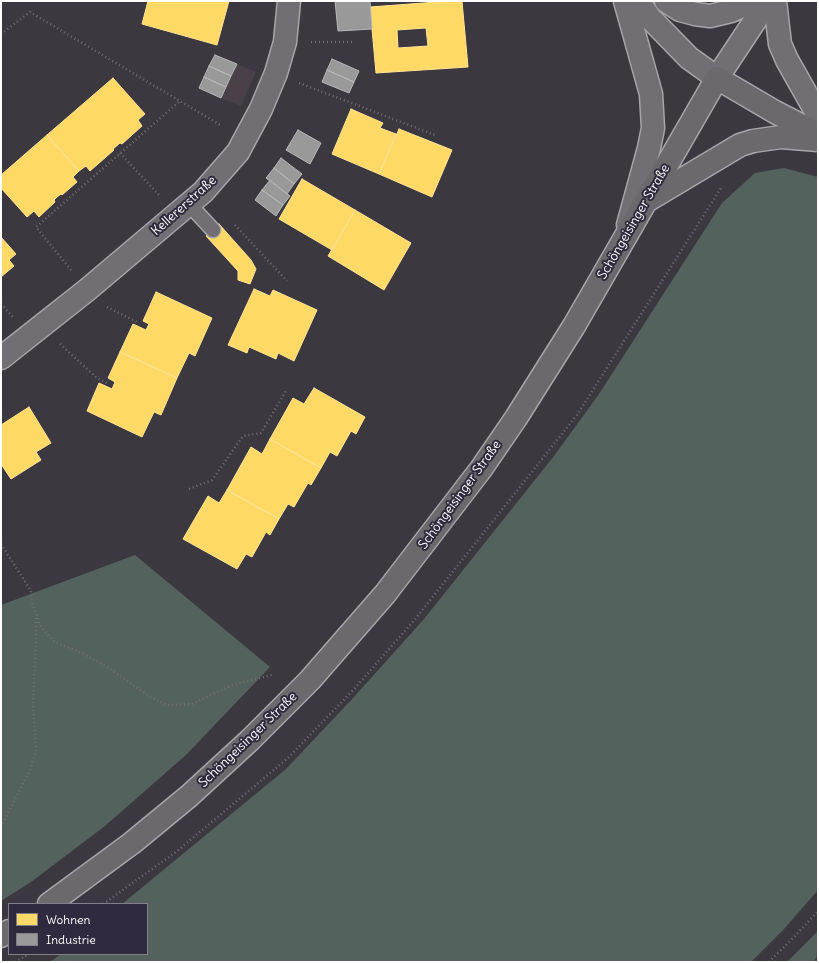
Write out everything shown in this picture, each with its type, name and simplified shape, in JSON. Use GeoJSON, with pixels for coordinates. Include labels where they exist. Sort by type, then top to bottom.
{"type":"FeatureCollection","features":[{"type":"Feature","properties":{"kind":"main road","name":"Schöngeisinger Straße"},"geometry":{"type":"LineString","coordinates":[[50,903],[132,843],[189,796],[250,740],[310,680],[385,594],[481,469],[574,326],[717,78]]}},
{"type":"Feature","properties":{"kind":"main road"},"geometry":{"type":"LineString","coordinates":[[717,78],[775,112],[818,134]]}},
{"type":"Feature","properties":{"kind":"main road"},"geometry":{"type":"LineString","coordinates":[[647,200],[740,145],[753,141],[781,137],[818,140]]}},
{"type":"Feature","properties":{"kind":"street","name":"Kellererstraße"},"geometry":{"type":"LineString","coordinates":[[1,358],[87,290],[183,209],[203,192],[226,167],[245,140],[261,109],[276,73],[284,42],[289,1]]}},
{"type":"Feature","properties":{"kind":"street"},"geometry":{"type":"LineString","coordinates":[[625,1],[651,94],[653,128],[625,238]]}},
{"type":"Feature","properties":{"kind":"street"},"geometry":{"type":"LineString","coordinates":[[638,1],[650,18],[689,58],[717,78]]}},
{"type":"Feature","properties":{"kind":"street"},"geometry":{"type":"LineString","coordinates":[[666,1],[680,10],[710,16],[731,11],[754,1]]}},
{"type":"Feature","properties":{"kind":"street","name":"Schöngeisinger Straße"},"geometry":{"type":"LineString","coordinates":[[717,78],[768,1]]}},
{"type":"Feature","properties":{"kind":"street"},"geometry":{"type":"LineString","coordinates":[[775,1],[780,44],[787,60],[818,115]]}},
{"type":"Feature","properties":{"kind":"lane"},"geometry":{"type":"LineString","coordinates":[[183,209],[213,230]]}},
{"type":"Feature","properties":{"kind":"path"},"geometry":{"type":"LineString","coordinates":[[1,34],[30,12],[245,140]]}},
{"type":"Feature","properties":{"kind":"path"},"geometry":{"type":"LineString","coordinates":[[284,42],[355,42]]}},
{"type":"Feature","properties":{"kind":"path"},"geometry":{"type":"LineString","coordinates":[[276,73],[435,135]]}},
{"type":"Feature","properties":{"kind":"path"},"geometry":{"type":"LineString","coordinates":[[139,323],[97,303],[36,227],[180,101]]}},
{"type":"Feature","properties":{"kind":"path"},"geometry":{"type":"LineString","coordinates":[[120,153],[183,209]]}},
{"type":"Feature","properties":{"kind":"path"},"geometry":{"type":"LineString","coordinates":[[231,221],[287,281]]}},
{"type":"Feature","properties":{"kind":"path"},"geometry":{"type":"LineString","coordinates":[[44,325],[55,339],[97,378],[109,384]]}},
{"type":"Feature","properties":{"kind":"path"},"geometry":{"type":"LineString","coordinates":[[189,489],[212,480],[243,436],[261,433],[287,389]]}},
{"type":"Feature","properties":{"kind":"path"},"geometry":{"type":"LineString","coordinates":[[1,544],[31,591],[32,603],[41,627],[55,642],[90,657],[149,696],[167,705],[192,704],[232,685],[272,675]]}},
{"type":"Feature","properties":{"kind":"path"},"geometry":{"type":"LineString","coordinates":[[1,827],[30,770],[36,750],[33,704],[36,616]]}},
{"type":"Feature","properties":{"kind":"path"},"geometry":{"type":"LineString","coordinates":[[769,962],[818,911]]}},
{"type":"Feature","properties":{"kind":"path"},"geometry":{"type":"LineString","coordinates":[[16,962],[27,955]]}},
{"type":"Feature","properties":{"kind":"shaded area"},"geometry":{"type":"Polygon","coordinates":[[[215,55],[256,72],[241,106],[199,89],[215,55]]]}},
{"type":"Feature","properties":{"kind":"shaded area"},"geometry":{"type":"Polygon","coordinates":[[[784,168],[818,177],[818,890],[784,929],[751,962],[50,962],[60,955],[148,955],[148,903],[123,903],[286,769],[353,698],[424,619],[554,456],[599,394],[722,203],[755,173],[784,168]]]}},
{"type":"Feature","properties":{"kind":"shaded area"},"geometry":{"type":"Polygon","coordinates":[[[135,555],[270,667],[186,755],[105,826],[31,882],[1,901],[1,605],[135,555]]]}},
{"type":"Feature","properties":{"kind":"shaded area"},"geometry":{"type":"Polygon","coordinates":[[[818,931],[818,954],[814,962],[787,962],[818,931]]]}},
{"type":"Feature","properties":{"kind":"building: Wohnen"},"geometry":{"type":"Polygon","coordinates":[[[148,1],[229,1],[217,45],[142,24],[148,1]]]}},
{"type":"Feature","properties":{"kind":"building: Wohnen"},"geometry":{"type":"Polygon","coordinates":[[[462,1],[468,67],[376,73],[370,7],[462,1]],[[426,28],[397,30],[398,48],[428,46],[426,28]]]}},
{"type":"Feature","properties":{"kind":"building: Wohnen"},"geometry":{"type":"Polygon","coordinates":[[[113,78],[145,114],[138,120],[142,126],[122,144],[120,143],[113,149],[114,150],[90,171],[86,166],[79,171],[47,135],[113,78]]]}},
{"type":"Feature","properties":{"kind":"building: Wohnen"},"geometry":{"type":"Polygon","coordinates":[[[351,109],[383,123],[380,128],[396,134],[379,174],[332,154],[351,109]]]}},
{"type":"Feature","properties":{"kind":"building: Wohnen"},"geometry":{"type":"Polygon","coordinates":[[[399,129],[452,150],[432,197],[379,174],[399,129]]]}},
{"type":"Feature","properties":{"kind":"building: Wohnen"},"geometry":{"type":"Polygon","coordinates":[[[47,135],[79,171],[73,177],[77,182],[62,195],[61,194],[57,197],[54,200],[55,202],[39,217],[34,211],[27,217],[1,188],[1,175],[47,135]]]}},
{"type":"Feature","properties":{"kind":"building: Wohnen"},"geometry":{"type":"Polygon","coordinates":[[[302,179],[355,210],[332,250],[279,219],[302,179]]]}},
{"type":"Feature","properties":{"kind":"building: Wohnen"},"geometry":{"type":"Polygon","coordinates":[[[355,210],[411,243],[384,290],[328,256],[355,210]]]}},
{"type":"Feature","properties":{"kind":"building: Wohnen"},"geometry":{"type":"Polygon","coordinates":[[[219,224],[251,260],[256,269],[250,284],[238,280],[238,271],[206,236],[219,224]]]}},
{"type":"Feature","properties":{"kind":"building: Wohnen"},"geometry":{"type":"Polygon","coordinates":[[[1,237],[16,254],[9,260],[14,266],[1,277],[1,237]]]}},
{"type":"Feature","properties":{"kind":"building: Wohnen"},"geometry":{"type":"Polygon","coordinates":[[[254,289],[270,296],[273,290],[317,310],[294,361],[278,353],[276,359],[249,347],[247,353],[228,345],[254,289]]]}},
{"type":"Feature","properties":{"kind":"building: Wohnen"},"geometry":{"type":"Polygon","coordinates":[[[156,292],[212,318],[195,356],[189,353],[177,378],[120,352],[133,324],[146,330],[149,324],[143,321],[156,292]]]}},
{"type":"Feature","properties":{"kind":"building: Wohnen"},"geometry":{"type":"Polygon","coordinates":[[[120,352],[177,378],[161,415],[154,412],[142,437],[87,411],[99,383],[112,389],[115,382],[108,378],[120,352]]]}},
{"type":"Feature","properties":{"kind":"building: Wohnen"},"geometry":{"type":"Polygon","coordinates":[[[314,388],[365,417],[356,434],[351,431],[337,456],[330,452],[321,468],[270,439],[293,398],[304,404],[314,388]]]}},
{"type":"Feature","properties":{"kind":"building: Wohnen"},"geometry":{"type":"Polygon","coordinates":[[[29,407],[51,443],[36,452],[41,460],[11,479],[1,464],[1,425],[29,407]]]}},
{"type":"Feature","properties":{"kind":"building: Wohnen"},"geometry":{"type":"Polygon","coordinates":[[[270,439],[321,468],[311,485],[308,483],[294,507],[288,504],[279,519],[227,490],[251,447],[262,454],[270,439]]]}},
{"type":"Feature","properties":{"kind":"building: Wohnen"},"geometry":{"type":"Polygon","coordinates":[[[227,490],[279,519],[270,535],[266,532],[252,557],[246,554],[237,569],[183,539],[208,496],[219,503],[227,490]]]}},
{"type":"Feature","properties":{"kind":"building: Industrie"},"geometry":{"type":"Polygon","coordinates":[[[335,1],[370,1],[372,29],[338,31],[335,1]]]}},
{"type":"Feature","properties":{"kind":"building: Industrie"},"geometry":{"type":"Polygon","coordinates":[[[215,55],[237,64],[231,76],[209,66],[215,55]]]}},
{"type":"Feature","properties":{"kind":"building: Industrie"},"geometry":{"type":"Polygon","coordinates":[[[332,59],[359,71],[354,82],[327,70],[332,59]]]}},
{"type":"Feature","properties":{"kind":"building: Industrie"},"geometry":{"type":"Polygon","coordinates":[[[209,66],[231,76],[226,87],[204,77],[209,66]]]}},
{"type":"Feature","properties":{"kind":"building: Industrie"},"geometry":{"type":"Polygon","coordinates":[[[327,70],[354,82],[349,93],[322,82],[327,70]]]}},
{"type":"Feature","properties":{"kind":"building: Industrie"},"geometry":{"type":"Polygon","coordinates":[[[204,77],[226,87],[221,98],[199,88],[204,77]]]}},
{"type":"Feature","properties":{"kind":"building: Industrie"},"geometry":{"type":"Polygon","coordinates":[[[298,130],[321,143],[310,164],[286,150],[298,130]]]}},
{"type":"Feature","properties":{"kind":"building: Industrie"},"geometry":{"type":"Polygon","coordinates":[[[281,158],[302,174],[294,184],[274,168],[281,158]]]}},
{"type":"Feature","properties":{"kind":"building: Industrie"},"geometry":{"type":"Polygon","coordinates":[[[274,168],[294,184],[287,194],[266,178],[274,168]]]}},
{"type":"Feature","properties":{"kind":"building: Industrie"},"geometry":{"type":"Polygon","coordinates":[[[270,180],[290,196],[283,205],[262,190],[270,180]]]}},
{"type":"Feature","properties":{"kind":"building: Industrie"},"geometry":{"type":"Polygon","coordinates":[[[262,190],[283,205],[276,216],[255,200],[262,190]]]}}]}
